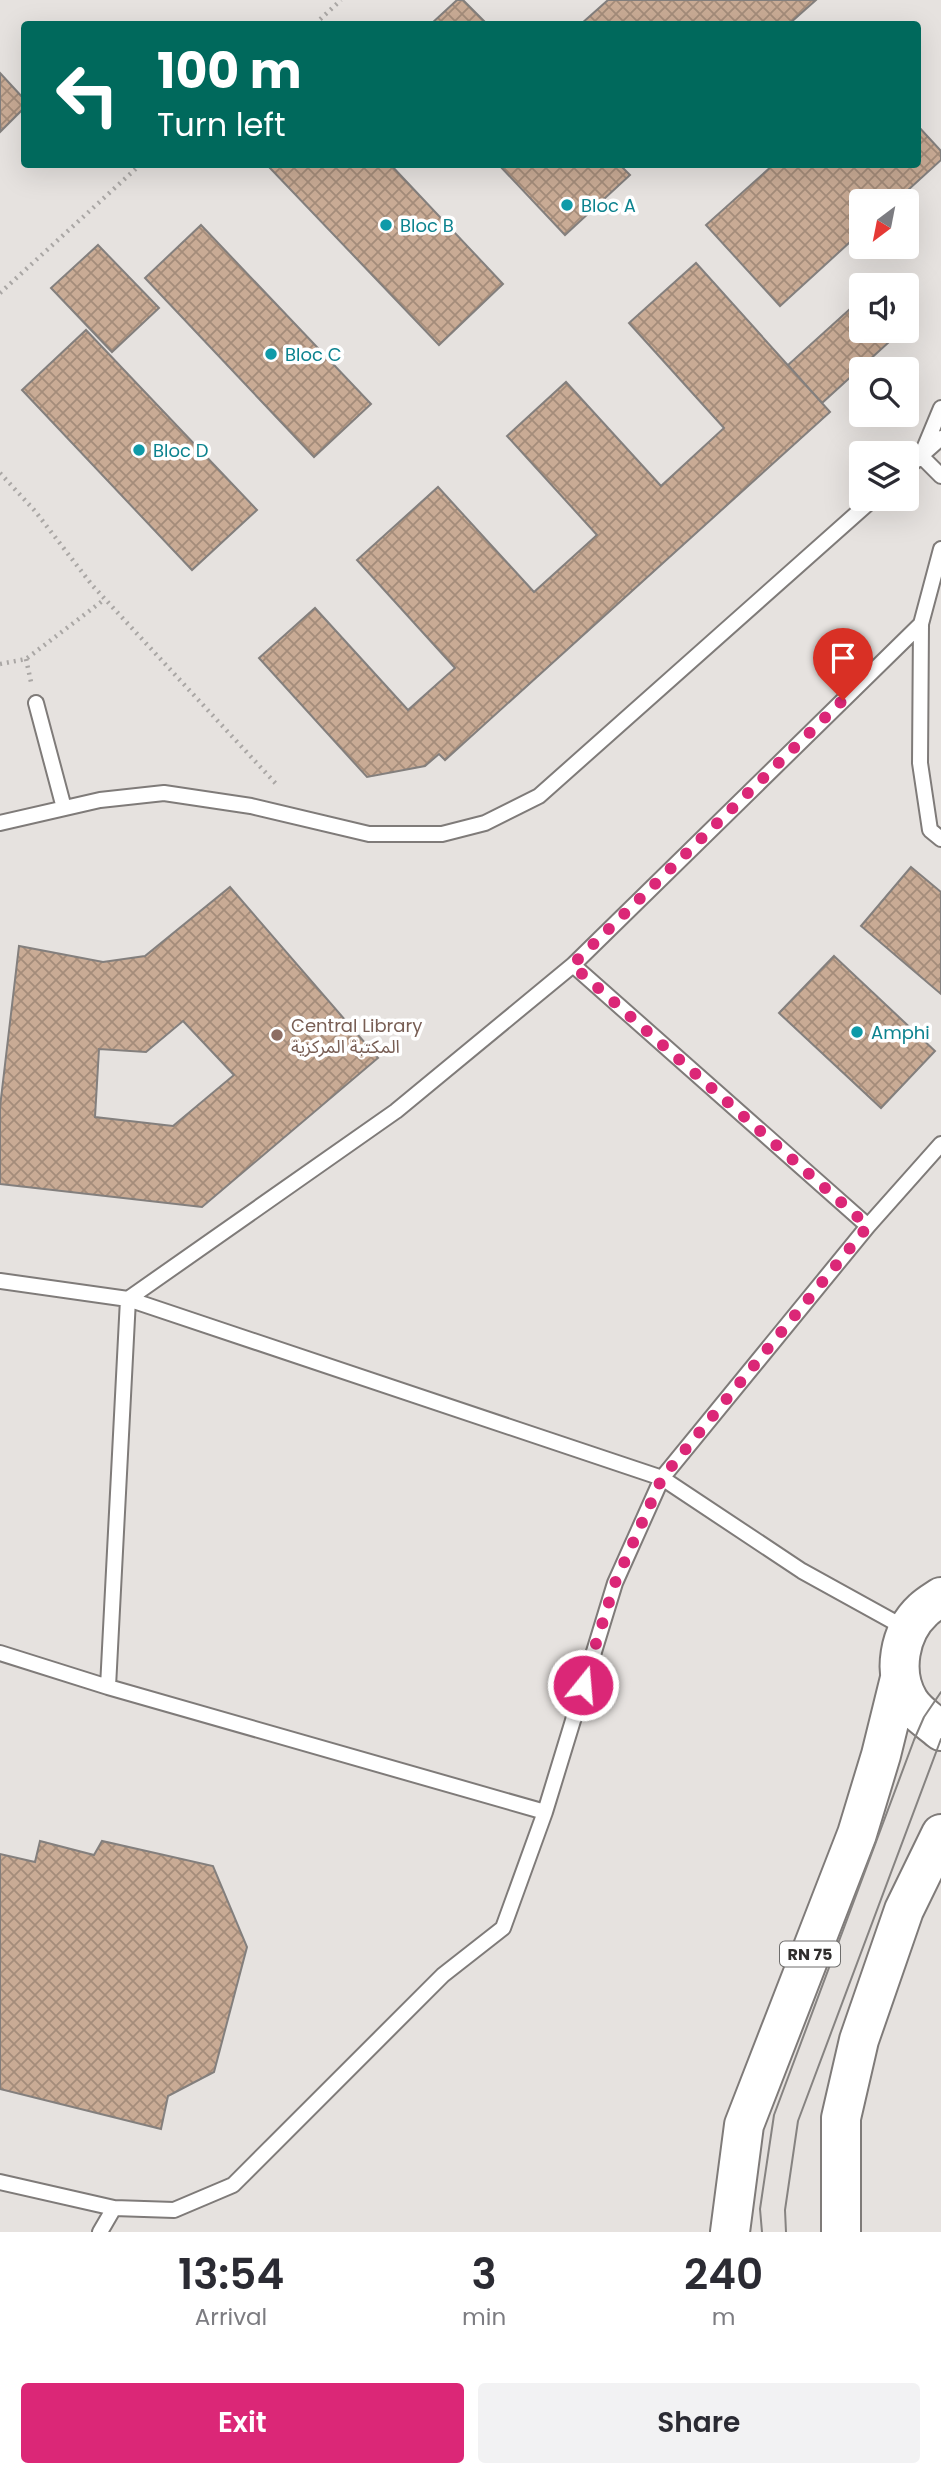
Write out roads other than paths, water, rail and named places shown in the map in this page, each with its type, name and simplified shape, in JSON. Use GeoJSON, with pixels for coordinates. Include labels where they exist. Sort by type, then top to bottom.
{"type":"FeatureCollection","features":[{"type":"Feature","properties":{"kind":"main road"},"geometry":{"type":"LineString","coordinates":[[928,1607],[900,1653],[900,1678],[909,1702],[941,1731]]}},
{"type":"Feature","properties":{"kind":"main road","name":"RN 75"},"geometry":{"type":"LineString","coordinates":[[730,2232],[744,2124],[857,1834],[881,1755],[900,1678]]}},
{"type":"Feature","properties":{"kind":"main road"},"geometry":{"type":"LineString","coordinates":[[841,2232],[841,2118],[859,2040],[904,1910],[941,1833]]}},
{"type":"Feature","properties":{"kind":"lane"},"geometry":{"type":"LineString","coordinates":[[921,456],[941,408]]}},
{"type":"Feature","properties":{"kind":"lane"},"geometry":{"type":"LineString","coordinates":[[921,456],[941,438]]}},
{"type":"Feature","properties":{"kind":"lane"},"geometry":{"type":"LineString","coordinates":[[921,456],[941,476]]}},
{"type":"Feature","properties":{"kind":"lane"},"geometry":{"type":"LineString","coordinates":[[0,823],[100,800],[164,793],[251,806],[369,834],[442,834],[485,822],[539,796],[860,511]]}},
{"type":"Feature","properties":{"kind":"lane"},"geometry":{"type":"LineString","coordinates":[[941,549],[920,624],[920,763],[930,830],[941,839]]}},
{"type":"Feature","properties":{"kind":"lane"},"geometry":{"type":"LineString","coordinates":[[128,1299],[396,1111],[572,965],[920,624]]}},
{"type":"Feature","properties":{"kind":"lane"},"geometry":{"type":"LineString","coordinates":[[36,703],[64,808]]}},
{"type":"Feature","properties":{"kind":"lane"},"geometry":{"type":"LineString","coordinates":[[572,965],[868,1226]]}},
{"type":"Feature","properties":{"kind":"lane"},"geometry":{"type":"LineString","coordinates":[[0,2182],[114,2208],[174,2210],[233,2185],[443,1975],[503,1928],[545,1812],[615,1583],[662,1478],[868,1226],[941,1144]]}},
{"type":"Feature","properties":{"kind":"lane"},"geometry":{"type":"LineString","coordinates":[[0,1282],[128,1299],[662,1478],[802,1572],[928,1607]]}},
{"type":"Feature","properties":{"kind":"lane"},"geometry":{"type":"LineString","coordinates":[[108,1688],[128,1299]]}},
{"type":"Feature","properties":{"kind":"lane"},"geometry":{"type":"LineString","coordinates":[[0,1653],[108,1688],[545,1812]]}},
{"type":"Feature","properties":{"kind":"lane"},"geometry":{"type":"LineString","coordinates":[[100,2232],[114,2208]]}},
{"type":"Feature","properties":{"kind":"tram line"},"geometry":{"type":"LineString","coordinates":[[762,2232],[760,2209],[774,2115],[914,1740],[924,1717],[941,1692]]}},
{"type":"Feature","properties":{"kind":"tram line"},"geometry":{"type":"LineString","coordinates":[[786,2232],[785,2210],[798,2121],[941,1739]]}},
{"type":"Feature","properties":{"kind":"place","name":"Bloc A"},"geometry":{"type":"Point","coordinates":[567,205]}},
{"type":"Feature","properties":{"kind":"place","name":"Bloc B"},"geometry":{"type":"Point","coordinates":[386,225]}},
{"type":"Feature","properties":{"kind":"place","name":"Bloc C"},"geometry":{"type":"Point","coordinates":[271,354]}},
{"type":"Feature","properties":{"kind":"place","name":"Bloc D"},"geometry":{"type":"Point","coordinates":[139,450]}},
{"type":"Feature","properties":{"kind":"place","name":"Amphi"},"geometry":{"type":"Point","coordinates":[857,1032]}},
{"type":"Feature","properties":{"kind":"place","name":"Central Library المكتبة المركزية"},"geometry":{"type":"Point","coordinates":[277,1035]}}]}
